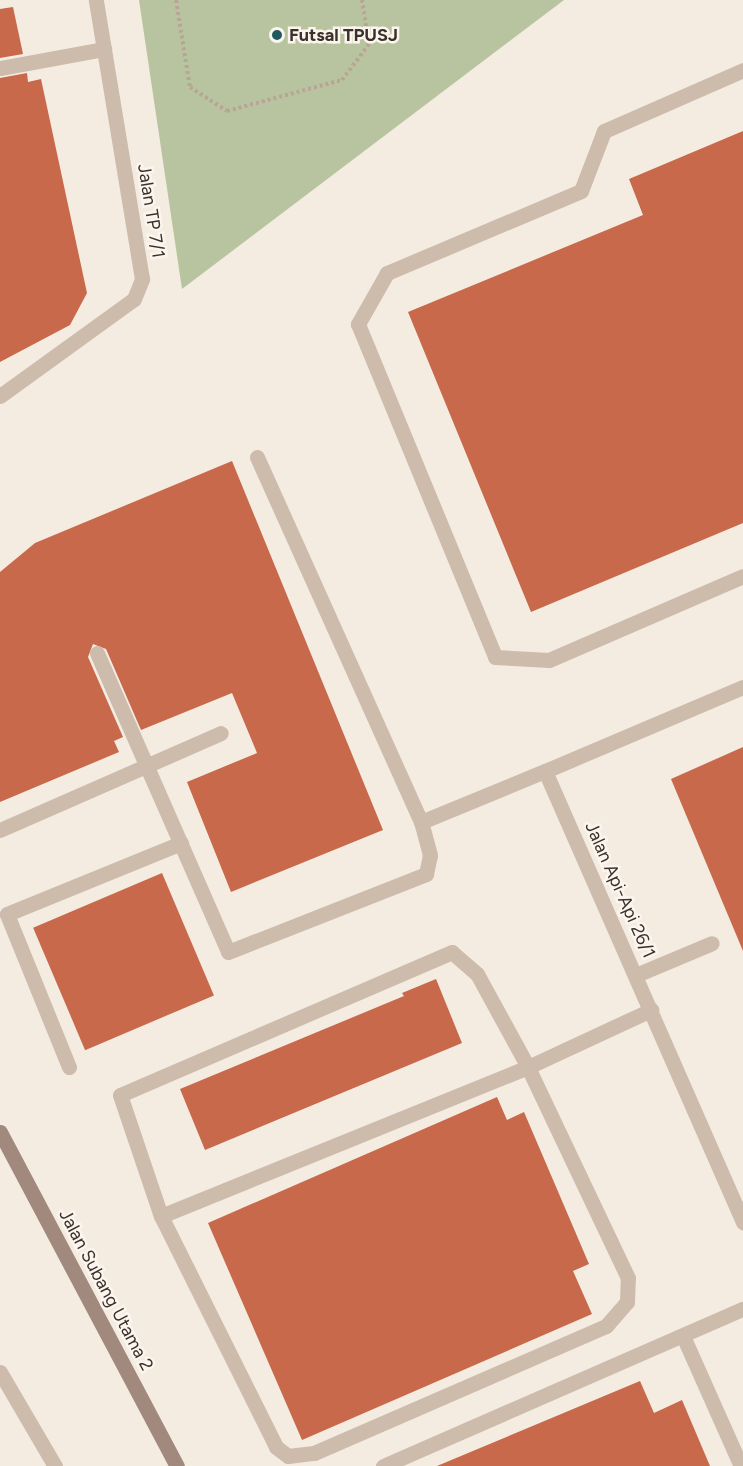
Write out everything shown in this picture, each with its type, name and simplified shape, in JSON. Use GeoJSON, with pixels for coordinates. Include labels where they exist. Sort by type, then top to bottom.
{"type":"FeatureCollection","features":[{"type":"Feature","properties":{"kind":"main road","name":"Jalan Subang Utama 2"},"geometry":{"type":"LineString","coordinates":[[0,1132],[177,1466]]}},
{"type":"Feature","properties":{"kind":"street","name":"Jalan TP 7/1"},"geometry":{"type":"LineString","coordinates":[[0,396],[134,299],[142,279],[96,0]]}},
{"type":"Feature","properties":{"kind":"street"},"geometry":{"type":"LineString","coordinates":[[0,68],[104,49]]}},
{"type":"Feature","properties":{"kind":"street"},"geometry":{"type":"LineString","coordinates":[[743,70],[604,131],[581,191],[387,273],[358,324],[495,657],[549,660],[743,576]]}},
{"type":"Feature","properties":{"kind":"street"},"geometry":{"type":"LineString","coordinates":[[98,653],[228,952],[426,874],[430,855],[421,822],[257,457]]}},
{"type":"Feature","properties":{"kind":"street"},"geometry":{"type":"LineString","coordinates":[[421,822],[743,687]]}},
{"type":"Feature","properties":{"kind":"street"},"geometry":{"type":"LineString","coordinates":[[0,830],[221,733]]}},
{"type":"Feature","properties":{"kind":"street","name":"Jalan Api-Api 26/1"},"geometry":{"type":"LineString","coordinates":[[545,771],[743,1223]]}},
{"type":"Feature","properties":{"kind":"street"},"geometry":{"type":"LineString","coordinates":[[69,1067],[7,914],[181,843]]}},
{"type":"Feature","properties":{"kind":"street"},"geometry":{"type":"LineString","coordinates":[[636,975],[712,943]]}},
{"type":"Feature","properties":{"kind":"street"},"geometry":{"type":"LineString","coordinates":[[452,952],[477,974],[528,1067],[628,1278],[627,1302],[606,1326],[314,1453],[288,1456],[276,1447],[161,1216],[120,1095],[452,952]]}},
{"type":"Feature","properties":{"kind":"street"},"geometry":{"type":"LineString","coordinates":[[161,1216],[528,1067],[651,1010]]}},
{"type":"Feature","properties":{"kind":"street"},"geometry":{"type":"LineString","coordinates":[[383,1466],[743,1309]]}},
{"type":"Feature","properties":{"kind":"street"},"geometry":{"type":"LineString","coordinates":[[683,1336],[741,1466]]}},
{"type":"Feature","properties":{"kind":"street"},"geometry":{"type":"LineString","coordinates":[[0,1372],[55,1466]]}},
{"type":"Feature","properties":{"kind":"path"},"geometry":{"type":"LineString","coordinates":[[176,0],[190,87],[227,111],[342,80],[369,44],[362,0]]}},
{"type":"Feature","properties":{"kind":"green space"},"geometry":{"type":"Polygon","coordinates":[[[139,0],[564,0],[182,289],[139,0]]]}},
{"type":"Feature","properties":{"kind":"building"},"geometry":{"type":"Polygon","coordinates":[[[13,7],[23,54],[0,58],[0,9],[13,7]]]}},
{"type":"Feature","properties":{"kind":"building"},"geometry":{"type":"Polygon","coordinates":[[[27,73],[28,82],[41,79],[87,293],[70,325],[0,362],[0,78],[27,73]]]}},
{"type":"Feature","properties":{"kind":"building"},"geometry":{"type":"Polygon","coordinates":[[[743,131],[743,523],[531,612],[408,312],[643,215],[629,179],[743,131]]]}},
{"type":"Feature","properties":{"kind":"building"},"geometry":{"type":"Polygon","coordinates":[[[232,461],[383,830],[231,892],[187,782],[257,753],[232,693],[141,730],[106,649],[93,644],[88,657],[123,737],[114,741],[119,752],[0,802],[0,572],[35,543],[232,461]]]}},
{"type":"Feature","properties":{"kind":"building"},"geometry":{"type":"Polygon","coordinates":[[[743,747],[743,951],[671,779],[743,747]]]}},
{"type":"Feature","properties":{"kind":"building"},"geometry":{"type":"Polygon","coordinates":[[[162,873],[214,995],[85,1050],[33,928],[162,873]]]}},
{"type":"Feature","properties":{"kind":"building"},"geometry":{"type":"Polygon","coordinates":[[[436,979],[462,1043],[205,1150],[180,1089],[404,996],[402,993],[436,979]]]}},
{"type":"Feature","properties":{"kind":"building"},"geometry":{"type":"Polygon","coordinates":[[[497,1097],[507,1120],[524,1112],[589,1264],[573,1271],[592,1314],[302,1440],[208,1223],[497,1097]]]}},
{"type":"Feature","properties":{"kind":"building"},"geometry":{"type":"Polygon","coordinates":[[[640,1381],[654,1413],[682,1400],[710,1466],[437,1466],[640,1381]]]}},
{"type":"Feature","properties":{"kind":"place","name":"Futsal TPUSJ"},"geometry":{"type":"Point","coordinates":[277,35]}}]}
